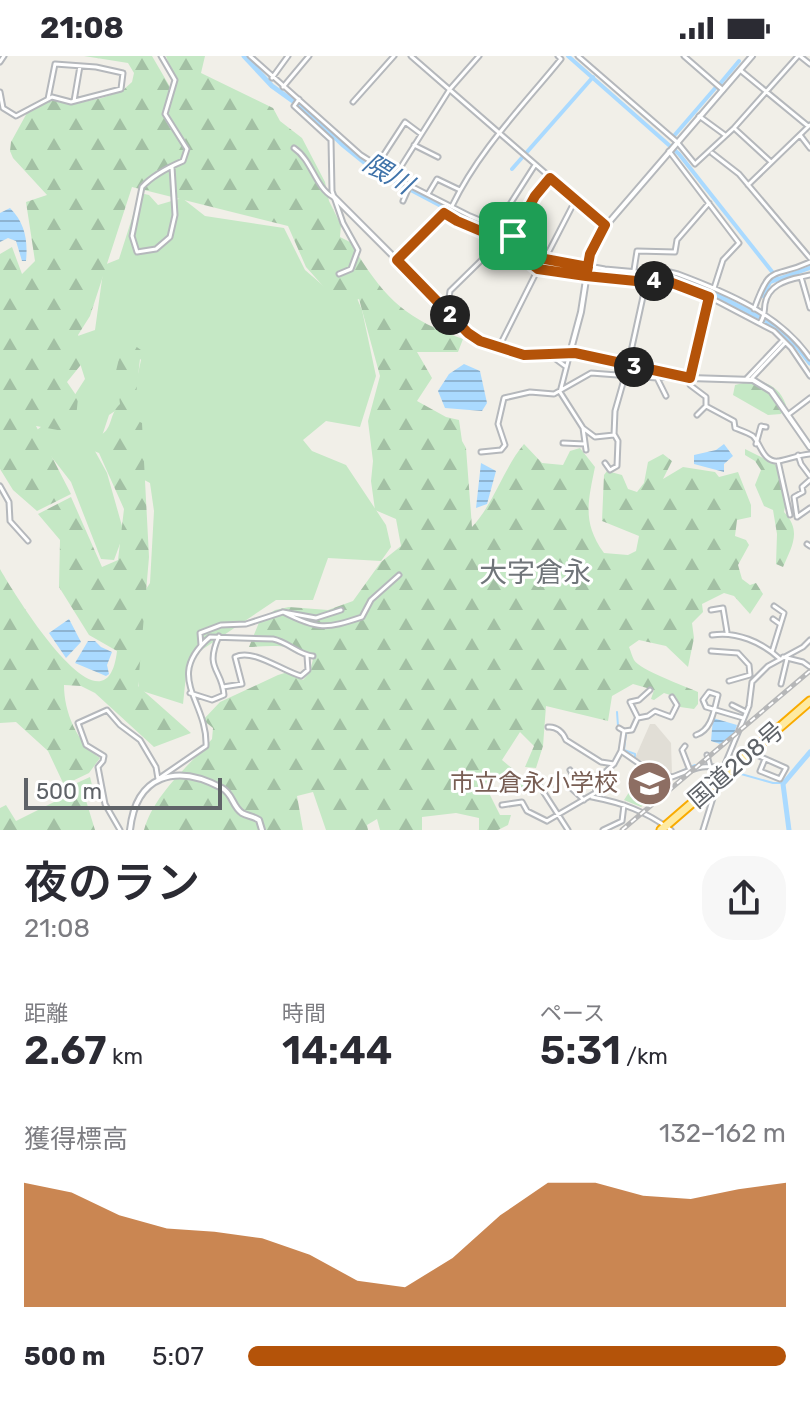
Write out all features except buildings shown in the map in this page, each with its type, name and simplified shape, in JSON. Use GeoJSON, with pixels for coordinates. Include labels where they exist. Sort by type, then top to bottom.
{"type":"FeatureCollection","features":[{"type":"Feature","properties":{"kind":"highway","name":"国道208号"},"geometry":{"type":"LineString","coordinates":[[666,829],[728,770],[810,701]]}},
{"type":"Feature","properties":{"kind":"street"},"geometry":{"type":"LineString","coordinates":[[0,62],[4,56]]}},
{"type":"Feature","properties":{"kind":"street"},"geometry":{"type":"LineString","coordinates":[[161,56],[175,80],[165,114],[187,149],[183,161],[172,167],[142,187],[131,241],[137,252],[156,249],[170,237],[175,215],[172,167]]}},
{"type":"Feature","properties":{"kind":"street"},"geometry":{"type":"LineString","coordinates":[[250,56],[331,140],[330,171],[334,198],[358,250],[351,269],[339,274]]}},
{"type":"Feature","properties":{"kind":"street"},"geometry":{"type":"LineString","coordinates":[[272,78],[288,56]]}},
{"type":"Feature","properties":{"kind":"street"},"geometry":{"type":"LineString","coordinates":[[353,102],[394,56]]}},
{"type":"Feature","properties":{"kind":"street"},"geometry":{"type":"LineString","coordinates":[[411,56],[605,225]]}},
{"type":"Feature","properties":{"kind":"street"},"geometry":{"type":"LineString","coordinates":[[395,176],[450,89],[479,56]]}},
{"type":"Feature","properties":{"kind":"street"},"geometry":{"type":"LineString","coordinates":[[452,206],[498,132],[561,59],[558,56]]}},
{"type":"Feature","properties":{"kind":"street"},"geometry":{"type":"LineString","coordinates":[[578,56],[676,142],[695,164],[711,152],[799,56],[810,64]]}},
{"type":"Feature","properties":{"kind":"street"},"geometry":{"type":"LineString","coordinates":[[684,56],[723,90]]}},
{"type":"Feature","properties":{"kind":"street"},"geometry":{"type":"LineString","coordinates":[[614,434],[595,437],[583,428],[560,392],[581,312],[594,243],[605,225],[752,56]]}},
{"type":"Feature","properties":{"kind":"street"},"geometry":{"type":"LineString","coordinates":[[283,87],[306,57]]}},
{"type":"Feature","properties":{"kind":"street"},"geometry":{"type":"LineString","coordinates":[[0,92],[1,106],[16,116],[52,97],[74,101],[121,89],[123,73],[55,64],[48,99]]}},
{"type":"Feature","properties":{"kind":"street"},"geometry":{"type":"LineString","coordinates":[[74,101],[80,65]]}},
{"type":"Feature","properties":{"kind":"street"},"geometry":{"type":"LineString","coordinates":[[740,70],[809,125],[748,185]]}},
{"type":"Feature","properties":{"kind":"street"},"geometry":{"type":"LineString","coordinates":[[297,102],[361,155],[410,188],[489,223],[545,259],[588,267],[662,270],[678,274],[765,315],[794,337],[810,358]]}},
{"type":"Feature","properties":{"kind":"street"},"geometry":{"type":"LineString","coordinates":[[699,116],[726,135]]}},
{"type":"Feature","properties":{"kind":"street"},"geometry":{"type":"LineString","coordinates":[[377,165],[405,122],[421,134]]}},
{"type":"Feature","properties":{"kind":"street"},"geometry":{"type":"LineString","coordinates":[[734,128],[771,162]]}},
{"type":"Feature","properties":{"kind":"street"},"geometry":{"type":"LineString","coordinates":[[800,135],[810,148]]}},
{"type":"Feature","properties":{"kind":"street"},"geometry":{"type":"LineString","coordinates":[[414,145],[438,157]]}},
{"type":"Feature","properties":{"kind":"street"},"geometry":{"type":"LineString","coordinates":[[294,148],[306,157],[326,192],[474,338],[529,356],[570,353],[690,378],[749,379],[767,387],[810,447]]}},
{"type":"Feature","properties":{"kind":"street"},"geometry":{"type":"LineString","coordinates":[[669,151],[739,243],[723,260],[714,289]]}},
{"type":"Feature","properties":{"kind":"street"},"geometry":{"type":"LineString","coordinates":[[711,152],[748,185],[810,260],[765,280],[754,309]]}},
{"type":"Feature","properties":{"kind":"street"},"geometry":{"type":"LineString","coordinates":[[489,223],[496,210],[505,212],[535,165]]}},
{"type":"Feature","properties":{"kind":"street"},"geometry":{"type":"LineString","coordinates":[[513,236],[535,196],[550,178]]}},
{"type":"Feature","properties":{"kind":"street"},"geometry":{"type":"LineString","coordinates":[[428,194],[437,179],[460,190]]}},
{"type":"Feature","properties":{"kind":"street"},"geometry":{"type":"LineString","coordinates":[[403,201],[410,188]]}},
{"type":"Feature","properties":{"kind":"street"},"geometry":{"type":"LineString","coordinates":[[545,259],[576,199]]}},
{"type":"Feature","properties":{"kind":"street"},"geometry":{"type":"LineString","coordinates":[[634,270],[637,251],[675,252],[677,240],[709,203]]}},
{"type":"Feature","properties":{"kind":"street"},"geometry":{"type":"LineString","coordinates":[[397,260],[444,213],[502,240],[538,269],[646,282],[667,281],[709,297],[774,331],[810,376]]}},
{"type":"Feature","properties":{"kind":"street"},"geometry":{"type":"LineString","coordinates":[[447,311],[450,291],[502,240]]}},
{"type":"Feature","properties":{"kind":"street"},"geometry":{"type":"LineString","coordinates":[[499,347],[538,269]]}},
{"type":"Feature","properties":{"kind":"street"},"geometry":{"type":"LineString","coordinates":[[760,322],[765,315],[765,300],[777,284],[810,275]]}},
{"type":"Feature","properties":{"kind":"street"},"geometry":{"type":"LineString","coordinates":[[801,277],[810,308]]}},
{"type":"Feature","properties":{"kind":"street"},"geometry":{"type":"LineString","coordinates":[[605,463],[610,470],[617,466],[615,411],[646,282]]}},
{"type":"Feature","properties":{"kind":"street"},"geometry":{"type":"LineString","coordinates":[[697,415],[706,406],[706,397],[690,385],[690,378],[709,297]]}},
{"type":"Feature","properties":{"kind":"street"},"geometry":{"type":"LineString","coordinates":[[758,299],[765,300]]}},
{"type":"Feature","properties":{"kind":"street"},"geometry":{"type":"LineString","coordinates":[[749,379],[784,342]]}},
{"type":"Feature","properties":{"kind":"street"},"geometry":{"type":"LineString","coordinates":[[549,354],[567,367]]}},
{"type":"Feature","properties":{"kind":"street"},"geometry":{"type":"LineString","coordinates":[[481,452],[501,450],[505,445],[498,424],[504,398],[530,392],[560,392],[591,373],[657,378],[664,377],[663,374]]}},
{"type":"Feature","properties":{"kind":"street"},"geometry":{"type":"LineString","coordinates":[[657,378],[666,396]]}},
{"type":"Feature","properties":{"kind":"street"},"geometry":{"type":"LineString","coordinates":[[789,414],[810,398]]}},
{"type":"Feature","properties":{"kind":"street"},"geometry":{"type":"LineString","coordinates":[[706,406],[734,421],[735,428],[752,435],[762,453],[778,461],[810,454]]}},
{"type":"Feature","properties":{"kind":"street"},"geometry":{"type":"LineString","coordinates":[[756,444],[761,426],[766,427]]}},
{"type":"Feature","properties":{"kind":"street"},"geometry":{"type":"LineString","coordinates":[[583,428],[586,450]]}},
{"type":"Feature","properties":{"kind":"street"},"geometry":{"type":"LineString","coordinates":[[563,443],[585,444]]}},
{"type":"Feature","properties":{"kind":"street"},"geometry":{"type":"LineString","coordinates":[[798,455],[810,478],[802,487],[803,492],[794,497],[797,517],[810,508]]}},
{"type":"Feature","properties":{"kind":"street"},"geometry":{"type":"LineString","coordinates":[[778,461],[790,515]]}},
{"type":"Feature","properties":{"kind":"street"},"geometry":{"type":"LineString","coordinates":[[0,486],[9,502],[10,521],[28,541]]}},
{"type":"Feature","properties":{"kind":"street"},"geometry":{"type":"LineString","coordinates":[[283,612],[320,628],[334,626],[362,617],[371,600],[399,575]]}},
{"type":"Feature","properties":{"kind":"street"},"geometry":{"type":"LineString","coordinates":[[772,652],[783,611],[774,606]]}},
{"type":"Feature","properties":{"kind":"street"},"geometry":{"type":"LineString","coordinates":[[711,610],[723,608],[727,632]]}},
{"type":"Feature","properties":{"kind":"street"},"geometry":{"type":"LineString","coordinates":[[201,645],[200,633],[209,629],[246,624],[283,612],[316,618],[341,610]]}},
{"type":"Feature","properties":{"kind":"street"},"geometry":{"type":"LineString","coordinates":[[773,619],[780,624]]}},
{"type":"Feature","properties":{"kind":"street"},"geometry":{"type":"LineString","coordinates":[[712,635],[727,632],[745,637],[783,659],[803,662],[810,667]]}},
{"type":"Feature","properties":{"kind":"street"},"geometry":{"type":"LineString","coordinates":[[190,693],[216,700],[224,695],[212,663],[219,636]]}},
{"type":"Feature","properties":{"kind":"street"},"geometry":{"type":"LineString","coordinates":[[126,829],[135,802],[143,791],[206,746],[200,710],[190,693],[190,664],[201,645],[210,637],[219,636],[242,640],[279,640],[313,656]]}},
{"type":"Feature","properties":{"kind":"street"},"geometry":{"type":"LineString","coordinates":[[621,751],[641,765],[672,777],[689,769],[710,767],[728,770],[750,688],[757,677],[810,640]]}},
{"type":"Feature","properties":{"kind":"street"},"geometry":{"type":"LineString","coordinates":[[711,651],[738,653],[749,665],[750,675]]}},
{"type":"Feature","properties":{"kind":"street"},"geometry":{"type":"LineString","coordinates":[[223,687],[242,684],[235,657],[240,654],[252,655],[301,676],[308,670],[307,655]]}},
{"type":"Feature","properties":{"kind":"street"},"geometry":{"type":"LineString","coordinates":[[781,684],[783,659]]}},
{"type":"Feature","properties":{"kind":"street"},"geometry":{"type":"LineString","coordinates":[[729,681],[750,675],[757,677]]}},
{"type":"Feature","properties":{"kind":"street"},"geometry":{"type":"LineString","coordinates":[[638,718],[630,701],[639,700],[650,690]]}},
{"type":"Feature","properties":{"kind":"street"},"geometry":{"type":"LineString","coordinates":[[696,735],[708,728],[715,709],[718,695],[709,692],[703,700],[706,707],[715,709],[743,718]]}},
{"type":"Feature","properties":{"kind":"street"},"geometry":{"type":"LineString","coordinates":[[638,718],[655,711],[671,717],[677,705],[672,697]]}},
{"type":"Feature","properties":{"kind":"street"},"geometry":{"type":"LineString","coordinates":[[732,705],[746,712]]}},
{"type":"Feature","properties":{"kind":"street"},"geometry":{"type":"LineString","coordinates":[[126,829],[105,804],[98,767],[104,756],[86,745],[78,723],[107,710],[140,740],[156,767],[158,779]]}},
{"type":"Feature","properties":{"kind":"street"},"geometry":{"type":"LineString","coordinates":[[619,728],[632,730],[638,718]]}},
{"type":"Feature","properties":{"kind":"street"},"geometry":{"type":"LineString","coordinates":[[548,727],[555,728],[566,740],[601,762],[614,764]]}},
{"type":"Feature","properties":{"kind":"street"},"geometry":{"type":"LineString","coordinates":[[591,797],[601,774],[614,764],[621,751],[624,731]]}},
{"type":"Feature","properties":{"kind":"street"},"geometry":{"type":"LineString","coordinates":[[685,746],[682,750],[689,769]]}},
{"type":"Feature","properties":{"kind":"street"},"geometry":{"type":"LineString","coordinates":[[754,750],[759,756],[786,768],[780,779],[760,771],[765,759]]}},
{"type":"Feature","properties":{"kind":"street"},"geometry":{"type":"LineString","coordinates":[[707,755],[710,767]]}},
{"type":"Feature","properties":{"kind":"street"},"geometry":{"type":"LineString","coordinates":[[570,770],[575,779],[571,788],[584,800]]}},
{"type":"Feature","properties":{"kind":"street"},"geometry":{"type":"LineString","coordinates":[[158,779],[172,775],[190,776],[220,787],[229,793],[242,813],[259,820],[262,830]]}},
{"type":"Feature","properties":{"kind":"street"},"geometry":{"type":"LineString","coordinates":[[703,830],[710,816],[718,781]]}},
{"type":"Feature","properties":{"kind":"street"},"geometry":{"type":"LineString","coordinates":[[537,782],[568,830]]}},
{"type":"Feature","properties":{"kind":"street"},"geometry":{"type":"LineString","coordinates":[[502,805],[522,802],[527,811],[546,823],[558,813],[591,797],[607,797],[646,813],[666,829]]}},
{"type":"Feature","properties":{"kind":"street"},"geometry":{"type":"LineString","coordinates":[[603,830],[622,821],[624,805]]}},
{"type":"Feature","properties":{"kind":"shaded area","name":"市立倉永小学校"},"geometry":{"type":"Polygon","coordinates":[[[650,724],[655,724],[671,743],[672,773],[635,758],[650,724]]]}},
{"type":"Feature","properties":{"kind":"green space"},"geometry":{"type":"Polygon","coordinates":[[[84,56],[152,56],[170,87],[175,81],[166,56],[205,56],[201,73],[273,108],[280,121],[302,138],[325,182],[329,201],[341,225],[340,237],[350,242],[373,277],[396,303],[424,323],[463,339],[458,352],[417,352],[432,378],[417,401],[446,417],[459,420],[466,448],[472,527],[524,444],[542,463],[563,465],[570,451],[580,448],[595,467],[589,512],[592,531],[604,553],[628,555],[636,551],[639,536],[602,521],[604,475],[607,471],[622,475],[628,489],[637,492],[644,483],[648,462],[663,454],[672,461],[663,479],[683,467],[715,472],[719,477],[738,472],[751,505],[751,517],[737,520],[735,536],[746,540],[749,545],[738,565],[742,579],[750,585],[756,583],[763,594],[750,614],[734,596],[724,593],[702,604],[703,612],[692,623],[694,638],[688,667],[666,646],[639,640],[629,647],[638,664],[698,692],[698,704],[694,709],[680,707],[676,697],[664,693],[651,699],[654,690],[633,684],[612,696],[608,721],[546,706],[543,746],[536,768],[525,767],[534,746],[520,732],[502,760],[526,780],[522,789],[506,776],[492,781],[490,795],[500,815],[511,815],[508,825],[498,830],[479,830],[479,818],[456,813],[422,817],[422,830],[380,830],[377,819],[367,825],[368,830],[326,830],[313,792],[297,796],[303,830],[144,830],[155,805],[212,739],[213,728],[203,720],[220,702],[278,675],[288,672],[303,680],[310,672],[313,659],[298,650],[249,647],[260,620],[275,610],[289,607],[328,610],[353,601],[381,562],[401,546],[396,519],[375,510],[368,421],[380,376],[359,299],[341,306],[306,267],[288,226],[132,187],[90,316],[78,335],[85,352],[84,361],[67,382],[78,398],[76,418],[63,431],[36,426],[71,494],[37,511],[13,490],[0,469],[0,254],[12,247],[22,274],[35,261],[26,202],[47,195],[13,158],[11,142],[28,111],[44,100],[60,97],[74,104],[122,91],[132,82],[134,73],[128,63],[84,56]]]}},
{"type":"Feature","properties":{"kind":"green space"},"geometry":{"type":"Polygon","coordinates":[[[140,193],[149,195],[158,205],[182,198],[205,216],[284,228],[305,270],[341,301],[356,296],[362,310],[376,376],[360,427],[326,421],[303,440],[312,451],[346,465],[386,525],[391,547],[381,561],[328,558],[313,600],[276,600],[200,651],[187,666],[183,704],[139,690],[135,606],[150,583],[154,511],[150,483],[131,473],[128,419],[141,360],[128,343],[121,407],[109,415],[101,439],[90,442],[107,473],[124,533],[114,560],[101,559],[71,482],[33,433],[67,407],[85,379],[72,338],[95,330],[104,265],[119,259],[140,193]]]}},
{"type":"Feature","properties":{"kind":"green space"},"geometry":{"type":"Polygon","coordinates":[[[124,338],[141,350],[134,412],[136,420],[142,423],[149,557],[138,686],[191,733],[154,747],[95,693],[81,686],[64,685],[66,706],[73,726],[85,744],[100,758],[89,773],[64,785],[48,751],[16,722],[0,723],[0,569],[22,605],[59,654],[79,672],[96,681],[109,675],[117,651],[89,635],[59,587],[60,540],[38,514],[71,497],[102,567],[118,560],[124,509],[99,453],[91,450],[84,433],[88,431],[101,435],[105,432],[120,404],[116,371],[124,338]]]}},
{"type":"Feature","properties":{"kind":"green space"},"geometry":{"type":"Polygon","coordinates":[[[755,380],[778,391],[786,405],[781,414],[768,415],[733,395],[735,385],[755,380]]]}},
{"type":"Feature","properties":{"kind":"green space"},"geometry":{"type":"Polygon","coordinates":[[[745,449],[775,464],[779,471],[786,503],[784,512],[794,532],[783,567],[776,564],[777,534],[773,510],[764,506],[755,485],[761,470],[755,461],[745,455],[745,449]]]}},
{"type":"Feature","properties":{"kind":"green space","name":"市立倉永小学校"},"geometry":{"type":"Polygon","coordinates":[[[649,773],[667,779],[664,787],[641,807],[624,800],[639,777],[649,773]]]}},
{"type":"Feature","properties":{"kind":"green space"},"geometry":{"type":"Polygon","coordinates":[[[90,777],[92,785],[84,794],[95,830],[0,830],[0,808],[6,805],[16,821],[68,795],[68,787],[90,777]]]}},
{"type":"Feature","properties":{"kind":"water"},"geometry":{"type":"Polygon","coordinates":[[[10,208],[24,232],[26,261],[22,261],[16,241],[8,238],[0,242],[0,213],[10,208]]]}},
{"type":"Feature","properties":{"kind":"water"},"geometry":{"type":"Polygon","coordinates":[[[464,364],[480,371],[487,403],[482,411],[445,408],[438,391],[449,374],[464,364]]]}},
{"type":"Feature","properties":{"kind":"water"},"geometry":{"type":"Polygon","coordinates":[[[724,444],[733,456],[724,464],[724,472],[694,464],[694,455],[716,450],[724,444]]]}},
{"type":"Feature","properties":{"kind":"water"},"geometry":{"type":"Polygon","coordinates":[[[481,463],[496,471],[487,504],[476,508],[481,463]]]}},
{"type":"Feature","properties":{"kind":"water"},"geometry":{"type":"Polygon","coordinates":[[[69,619],[81,642],[66,658],[49,633],[69,619]]]}},
{"type":"Feature","properties":{"kind":"water"},"geometry":{"type":"Polygon","coordinates":[[[88,641],[95,641],[112,652],[107,665],[109,674],[106,676],[75,663],[88,641]]]}},
{"type":"Feature","properties":{"kind":"water"},"geometry":{"type":"Polygon","coordinates":[[[713,718],[737,725],[733,736],[720,744],[711,741],[713,718]]]}},
{"type":"Feature","properties":{"kind":"waterway","name":"隈川"},"geometry":{"type":"LineString","coordinates":[[244,56],[272,86],[311,114],[374,170],[501,234],[532,259],[542,264],[607,273],[668,275],[707,290],[767,321],[796,345],[810,363]]}},
{"type":"Feature","properties":{"kind":"waterway"},"geometry":{"type":"LineString","coordinates":[[568,56],[679,154],[777,278]]}},
{"type":"Feature","properties":{"kind":"waterway"},"geometry":{"type":"LineString","coordinates":[[719,85],[739,61]]}},
{"type":"Feature","properties":{"kind":"waterway"},"geometry":{"type":"LineString","coordinates":[[512,169],[593,77]]}},
{"type":"Feature","properties":{"kind":"waterway"},"geometry":{"type":"LineString","coordinates":[[673,137],[717,86]]}},
{"type":"Feature","properties":{"kind":"waterway"},"geometry":{"type":"LineString","coordinates":[[763,296],[770,282],[810,268]]}},
{"type":"Feature","properties":{"kind":"waterway"},"geometry":{"type":"LineString","coordinates":[[617,712],[618,726],[626,733],[624,750],[635,754],[635,758]]}},
{"type":"Feature","properties":{"kind":"waterway","name":"隈川"},"geometry":{"type":"LineString","coordinates":[[789,830],[783,784],[810,752]]}},
{"type":"Feature","properties":{"kind":"waterway"},"geometry":{"type":"LineString","coordinates":[[639,762],[667,774]]}},
{"type":"Feature","properties":{"kind":"waterway"},"geometry":{"type":"LineString","coordinates":[[673,775],[695,765]]}},
{"type":"Feature","properties":{"kind":"waterway"},"geometry":{"type":"LineString","coordinates":[[734,772],[784,783]]}},
{"type":"Feature","properties":{"kind":"railway"},"geometry":{"type":"LineString","coordinates":[[622,830],[810,671]]}},
{"type":"Feature","properties":{"kind":"place","name":"市立倉永小学校"},"geometry":{"type":"Point","coordinates":[649,783]}},
{"type":"Feature","properties":{"kind":"district","name":"大字倉永"},"geometry":{"type":"Point","coordinates":[535,572]}},
{"type":"Feature","properties":{"kind":"route"},"geometry":{"type":"LineString","coordinates":[[513,236],[535,196],[550,178],[605,225],[594,243],[586,276],[667,281],[709,297],[690,378],[575,353],[529,356],[480,341],[468,333],[397,260],[444,213],[502,240],[538,269],[586,276],[588,267],[545,259],[539,257],[513,236]]}}]}
